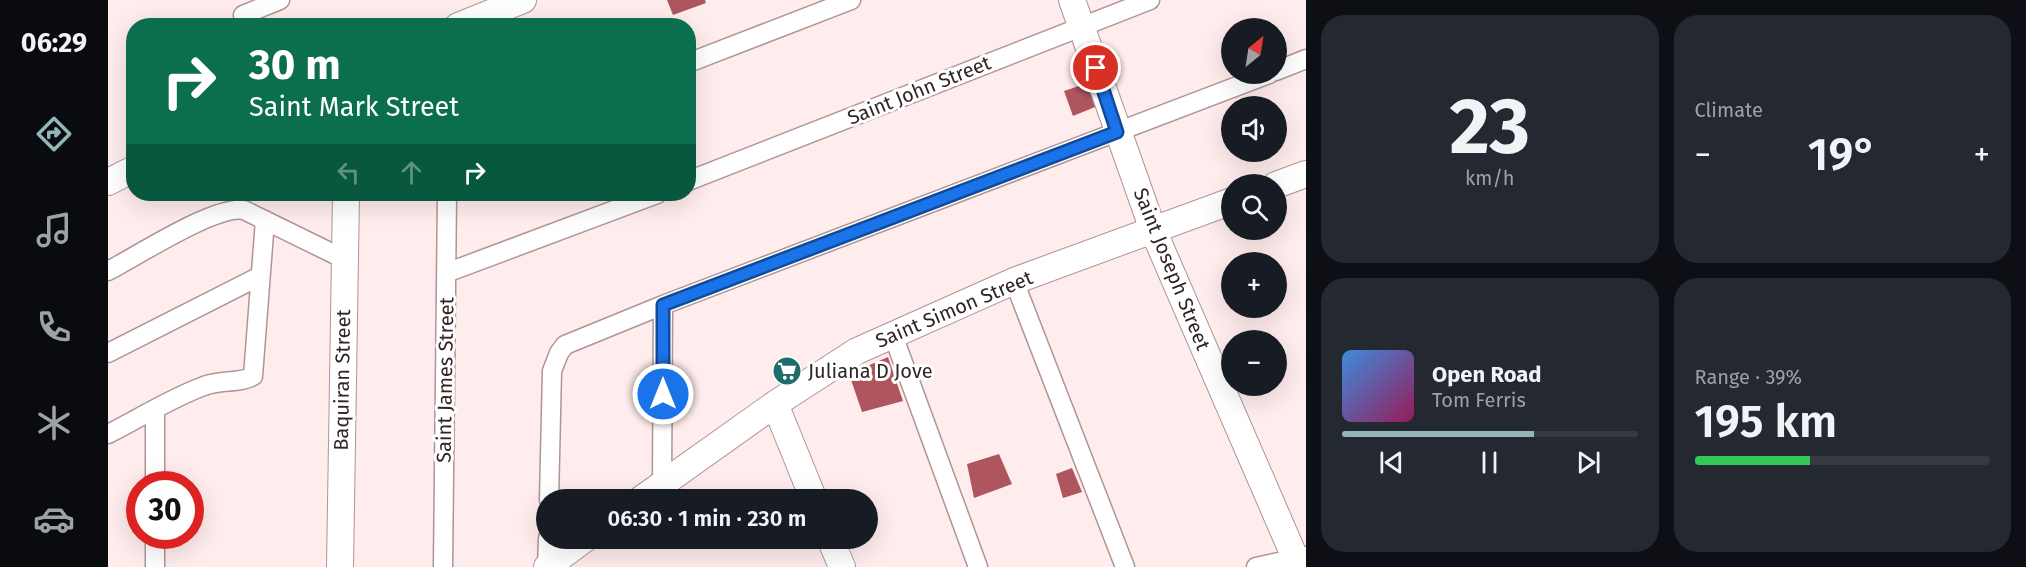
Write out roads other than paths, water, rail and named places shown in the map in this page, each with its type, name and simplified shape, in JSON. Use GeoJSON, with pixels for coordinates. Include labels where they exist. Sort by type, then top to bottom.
{"type":"FeatureCollection","features":[{"type":"Feature","properties":{"kind":"street"},"geometry":{"type":"LineString","coordinates":[[242,13],[280,0]]}},
{"type":"Feature","properties":{"kind":"street"},"geometry":{"type":"LineString","coordinates":[[478,18],[523,0]]}},
{"type":"Feature","properties":{"kind":"street"},"geometry":{"type":"LineString","coordinates":[[696,60],[851,0]]}},
{"type":"Feature","properties":{"kind":"street","name":"Saint Joseph Street"},"geometry":{"type":"LineString","coordinates":[[1072,0],[1153,230],[1300,561]]}},
{"type":"Feature","properties":{"kind":"street","name":"Saint John Street"},"geometry":{"type":"LineString","coordinates":[[696,178],[1150,0]]}},
{"type":"Feature","properties":{"kind":"street"},"geometry":{"type":"LineString","coordinates":[[1287,67],[1306,59]]}},
{"type":"Feature","properties":{"kind":"street"},"geometry":{"type":"LineString","coordinates":[[549,489],[552,371],[559,353],[574,340],[1243,84]]}},
{"type":"Feature","properties":{"kind":"street"},"geometry":{"type":"LineString","coordinates":[[108,182],[126,173]]}},
{"type":"Feature","properties":{"kind":"street"},"geometry":{"type":"LineString","coordinates":[[1287,182],[1305,178]]}},
{"type":"Feature","properties":{"kind":"street","name":"Baquiran Street"},"geometry":{"type":"LineString","coordinates":[[340,567],[346,201]]}},
{"type":"Feature","properties":{"kind":"street","name":"Saint James Street"},"geometry":{"type":"LineString","coordinates":[[443,567],[447,201]]}},
{"type":"Feature","properties":{"kind":"street"},"geometry":{"type":"LineString","coordinates":[[446,273],[638,201]]}},
{"type":"Feature","properties":{"kind":"street","name":"Saint Simon Street"},"geometry":{"type":"LineString","coordinates":[[654,489],[775,404],[857,351],[1014,281],[1221,205]]}},
{"type":"Feature","properties":{"kind":"street"},"geometry":{"type":"LineString","coordinates":[[108,272],[226,210],[243,210],[344,259]]}},
{"type":"Feature","properties":{"kind":"street"},"geometry":{"type":"LineString","coordinates":[[108,434],[202,386],[221,380],[244,380],[253,376],[265,220]]}},
{"type":"Feature","properties":{"kind":"street"},"geometry":{"type":"LineString","coordinates":[[108,352],[260,276]]}},
{"type":"Feature","properties":{"kind":"street"},"geometry":{"type":"LineString","coordinates":[[1014,281],[1125,567]]}},
{"type":"Feature","properties":{"kind":"street"},"geometry":{"type":"LineString","coordinates":[[662,483],[663,305]]}},
{"type":"Feature","properties":{"kind":"street"},"geometry":{"type":"LineString","coordinates":[[892,335],[978,567]]}},
{"type":"Feature","properties":{"kind":"street"},"geometry":{"type":"LineString","coordinates":[[775,404],[810,489]]}},
{"type":"Feature","properties":{"kind":"street"},"geometry":{"type":"LineString","coordinates":[[155,410],[155,471]]}},
{"type":"Feature","properties":{"kind":"street"},"geometry":{"type":"LineString","coordinates":[[155,549],[155,567]]}},
{"type":"Feature","properties":{"kind":"street"},"geometry":{"type":"LineString","coordinates":[[547,567],[548,549]]}},
{"type":"Feature","properties":{"kind":"street"},"geometry":{"type":"LineString","coordinates":[[547,567],[571,549]]}},
{"type":"Feature","properties":{"kind":"street"},"geometry":{"type":"LineString","coordinates":[[835,549],[842,567]]}},
{"type":"Feature","properties":{"kind":"street"},"geometry":{"type":"LineString","coordinates":[[1256,567],[1300,561]]}},
{"type":"Feature","properties":{"kind":"place","name":"Juliana D Jove"},"geometry":{"type":"Point","coordinates":[787,371]}}]}
